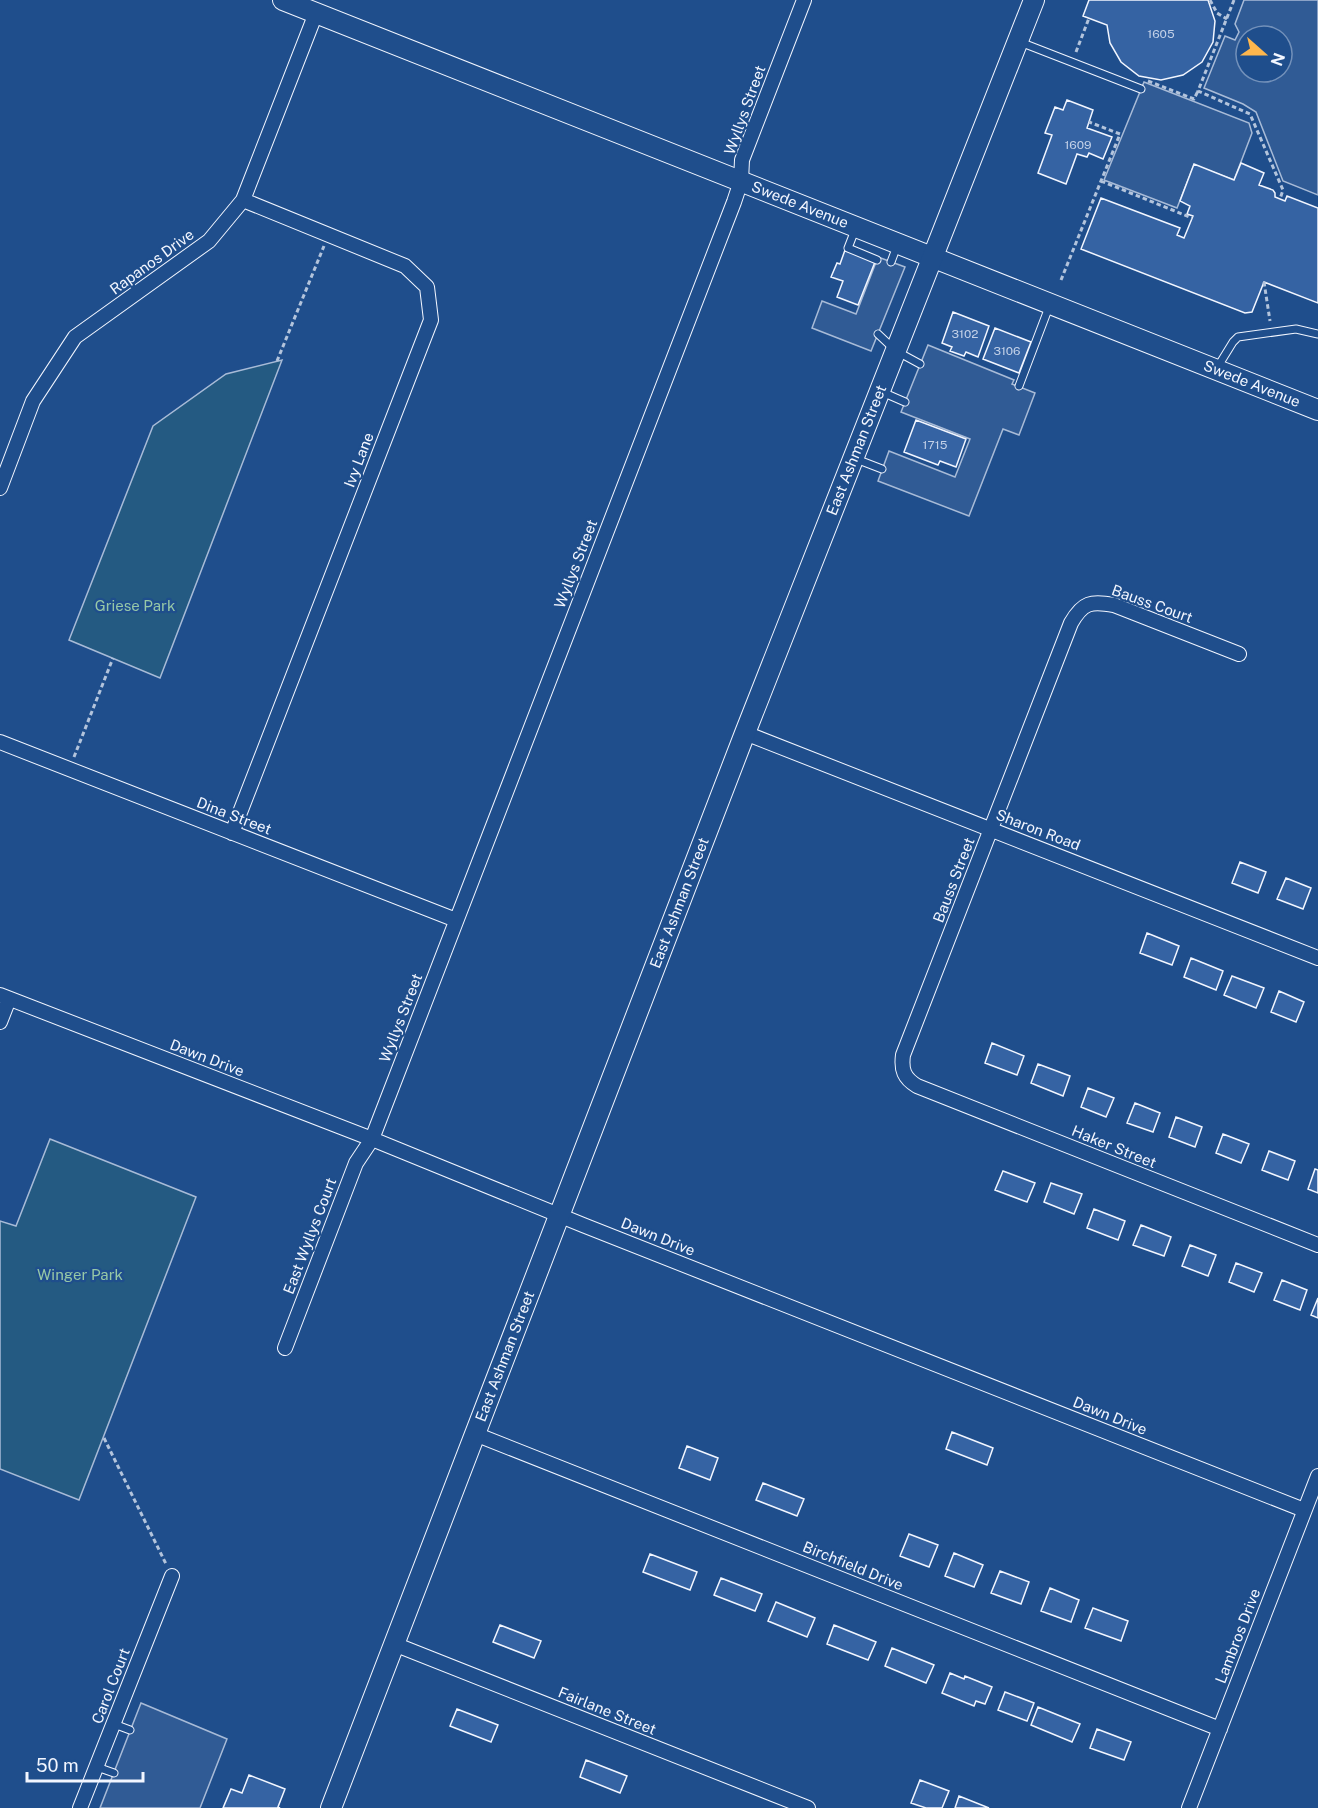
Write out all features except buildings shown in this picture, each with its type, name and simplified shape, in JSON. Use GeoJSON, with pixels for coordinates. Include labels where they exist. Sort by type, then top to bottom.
{"type":"FeatureCollection","features":[{"type":"Feature","properties":{"kind":"street","name":"Swede Avenue"},"geometry":{"type":"LineString","coordinates":[[283,0],[856,227],[894,253],[933,258],[1318,410]]}},
{"type":"Feature","properties":{"kind":"street","name":"Wyllys Street"},"geometry":{"type":"LineString","coordinates":[[372,1140],[741,181],[742,159],[804,0]]}},
{"type":"Feature","properties":{"kind":"street","name":"East Ashman Street"},"geometry":{"type":"LineString","coordinates":[[331,1808],[745,733],[1034,0]]}},
{"type":"Feature","properties":{"kind":"street","name":"Rapanos Drive"},"geometry":{"type":"LineString","coordinates":[[0,488],[33,401],[75,337],[209,241],[243,200],[316,13]]}},
{"type":"Feature","properties":{"kind":"street","name":"Ivy Lane"},"geometry":{"type":"LineString","coordinates":[[232,833],[431,320],[427,287],[405,266],[243,200]]}},
{"type":"Feature","properties":{"kind":"street","name":"Bauss Court"},"geometry":{"type":"LineString","coordinates":[[1054,667],[1071,622],[1077,613],[1084,605],[1099,602],[1114,605],[1239,654]]}},
{"type":"Feature","properties":{"kind":"street","name":"Bauss Street"},"geometry":{"type":"LineString","coordinates":[[903,1073],[903,1055],[1054,667]]}},
{"type":"Feature","properties":{"kind":"street","name":"Sharon Road"},"geometry":{"type":"LineString","coordinates":[[745,733],[1318,958]]}},
{"type":"Feature","properties":{"kind":"street","name":"Dina Street"},"geometry":{"type":"LineString","coordinates":[[0,742],[456,920]]}},
{"type":"Feature","properties":{"kind":"street","name":"Dawn Drive"},"geometry":{"type":"LineString","coordinates":[[5,997],[372,1140],[1304,1510]]}},
{"type":"Feature","properties":{"kind":"street"},"geometry":{"type":"LineString","coordinates":[[0,1022],[5,997]]}},
{"type":"Feature","properties":{"kind":"street","name":"Haker Street"},"geometry":{"type":"LineString","coordinates":[[903,1073],[909,1081],[929,1091],[1318,1245]]}},
{"type":"Feature","properties":{"kind":"street","name":"East Wyllys Court"},"geometry":{"type":"LineString","coordinates":[[285,1348],[356,1163],[372,1140]]}},
{"type":"Feature","properties":{"kind":"street","name":"Birchfield Drive"},"geometry":{"type":"LineString","coordinates":[[475,1434],[1220,1729]]}},
{"type":"Feature","properties":{"kind":"street","name":"Lambros Drive"},"geometry":{"type":"LineString","coordinates":[[1189,1808],[1318,1476]]}},
{"type":"Feature","properties":{"kind":"street","name":"Carol Court"},"geometry":{"type":"LineString","coordinates":[[80,1808],[172,1576]]}},
{"type":"Feature","properties":{"kind":"street","name":"Fairlane Street"},"geometry":{"type":"LineString","coordinates":[[394,1644],[808,1808]]}},
{"type":"Feature","properties":{"kind":"lane"},"geometry":{"type":"LineString","coordinates":[[1018,41],[1141,88]]}},
{"type":"Feature","properties":{"kind":"lane"},"geometry":{"type":"LineString","coordinates":[[856,227],[848,248],[877,260]]}},
{"type":"Feature","properties":{"kind":"lane"},"geometry":{"type":"LineString","coordinates":[[1019,386],[1050,304]]}},
{"type":"Feature","properties":{"kind":"lane"},"geometry":{"type":"LineString","coordinates":[[1216,370],[1238,337],[1296,329],[1318,334]]}},
{"type":"Feature","properties":{"kind":"lane"},"geometry":{"type":"LineString","coordinates":[[878,334],[896,351],[920,364]]}},
{"type":"Feature","properties":{"kind":"lane"},"geometry":{"type":"LineString","coordinates":[[880,391],[905,402]]}},
{"type":"Feature","properties":{"kind":"lane"},"geometry":{"type":"LineString","coordinates":[[854,458],[882,469]]}},
{"type":"Feature","properties":{"kind":"lane"},"geometry":{"type":"LineString","coordinates":[[114,1724],[130,1730]]}},
{"type":"Feature","properties":{"kind":"lane"},"geometry":{"type":"LineString","coordinates":[[97,1767],[114,1773]]}},
{"type":"Feature","properties":{"kind":"path"},"geometry":{"type":"LineString","coordinates":[[1210,0],[1217,13],[1227,19]]}},
{"type":"Feature","properties":{"kind":"path"},"geometry":{"type":"LineString","coordinates":[[1140,78],[1194,99],[1234,0]]}},
{"type":"Feature","properties":{"kind":"path"},"geometry":{"type":"LineString","coordinates":[[1075,53],[1089,18]]}},
{"type":"Feature","properties":{"kind":"path"},"geometry":{"type":"LineString","coordinates":[[1198,91],[1250,114],[1283,190],[1280,199]]}},
{"type":"Feature","properties":{"kind":"path"},"geometry":{"type":"LineString","coordinates":[[1061,280],[1120,134],[1089,122]]}},
{"type":"Feature","properties":{"kind":"path"},"geometry":{"type":"LineString","coordinates":[[1101,181],[1192,218]]}},
{"type":"Feature","properties":{"kind":"path"},"geometry":{"type":"LineString","coordinates":[[277,361],[328,236]]}},
{"type":"Feature","properties":{"kind":"path"},"geometry":{"type":"LineString","coordinates":[[1260,322],[1271,321],[1264,282]]}},
{"type":"Feature","properties":{"kind":"path"},"geometry":{"type":"LineString","coordinates":[[69,770],[113,658]]}},
{"type":"Feature","properties":{"kind":"path"},"geometry":{"type":"LineString","coordinates":[[104,1438],[172,1576]]}},
{"type":"Feature","properties":{"kind":"green space","name":"Griese Park"},"geometry":{"type":"Polygon","coordinates":[[[282,360],[160,678],[69,640],[153,426],[226,374],[282,360]]]}},
{"type":"Feature","properties":{"kind":"green space","name":"Winger Park"},"geometry":{"type":"Polygon","coordinates":[[[50,1139],[196,1197],[79,1500],[0,1469],[0,1221],[16,1226],[50,1139]]]}},
{"type":"Feature","properties":{"kind":"shaded area"},"geometry":{"type":"Polygon","coordinates":[[[1244,0],[1318,0],[1318,195],[1283,181],[1256,112],[1243,104],[1204,88],[1225,36],[1234,40],[1234,84],[1294,84],[1294,24],[1235,24],[1244,0]]]}},
{"type":"Feature","properties":{"kind":"shaded area"},"geometry":{"type":"Polygon","coordinates":[[[1144,82],[1249,123],[1252,133],[1234,180],[1194,165],[1177,208],[1104,180],[1144,82]]]}},
{"type":"Feature","properties":{"kind":"shaded area"},"geometry":{"type":"Polygon","coordinates":[[[878,257],[905,267],[871,351],[812,328],[822,301],[856,314],[878,257]]]}},
{"type":"Feature","properties":{"kind":"shaded area"},"geometry":{"type":"Polygon","coordinates":[[[928,345],[1014,380],[1012,384],[1035,393],[1019,435],[1003,429],[969,516],[878,481],[889,451],[955,477],[970,439],[901,412],[928,345]]]}},
{"type":"Feature","properties":{"kind":"shaded area"},"geometry":{"type":"Polygon","coordinates":[[[141,1703],[227,1739],[200,1808],[100,1808],[141,1703]]]}}]}
